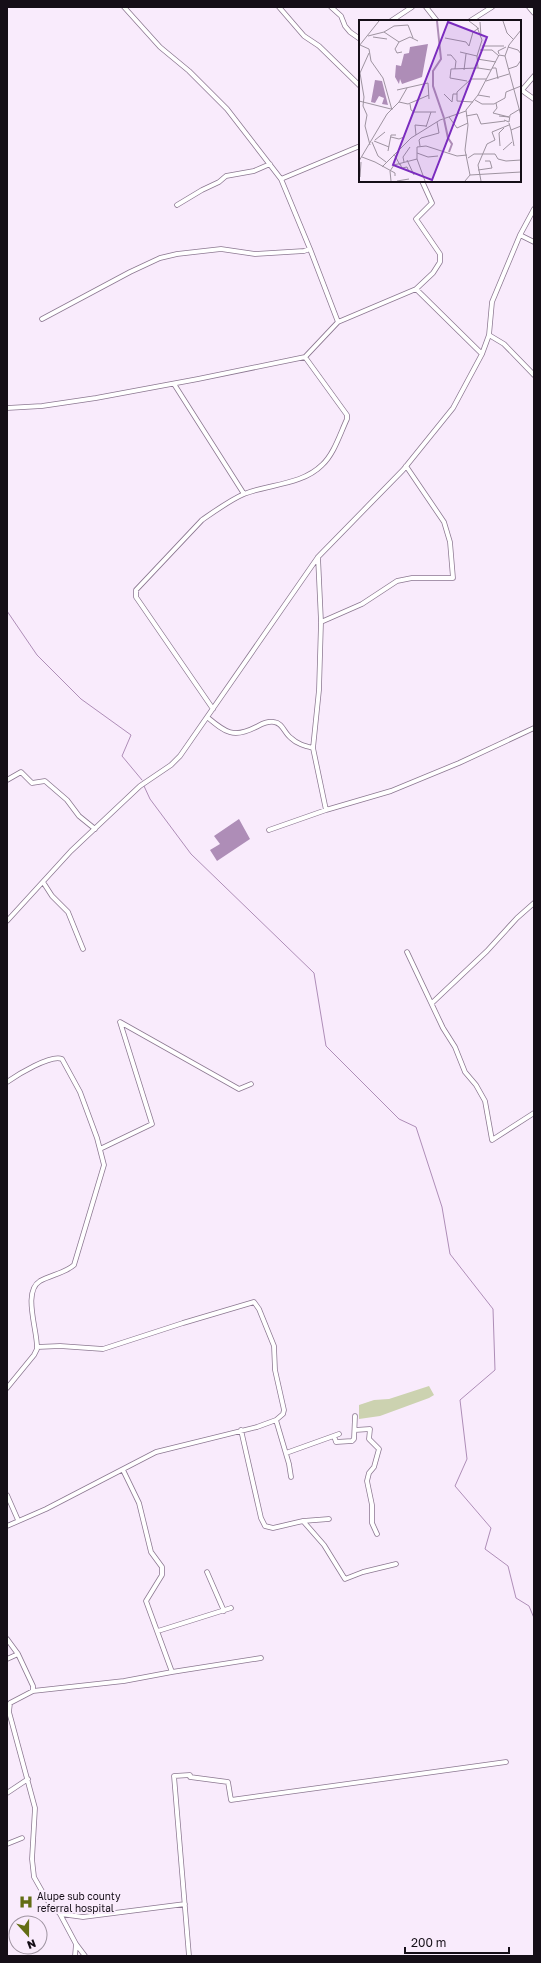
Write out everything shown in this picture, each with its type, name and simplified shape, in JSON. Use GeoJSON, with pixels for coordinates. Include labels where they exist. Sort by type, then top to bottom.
{"type":"FeatureCollection","features":[{"type":"Feature","properties":{"kind":"street"},"geometry":{"type":"LineString","coordinates":[[124,7],[160,47],[189,71],[227,109],[281,179],[338,322]]}},
{"type":"Feature","properties":{"kind":"street"},"geometry":{"type":"LineString","coordinates":[[279,7],[304,36],[319,46],[359,85]]}},
{"type":"Feature","properties":{"kind":"street"},"geometry":{"type":"LineString","coordinates":[[331,7],[341,16],[347,29],[359,38]]}},
{"type":"Feature","properties":{"kind":"street"},"geometry":{"type":"LineString","coordinates":[[392,20],[412,7]]}},
{"type":"Feature","properties":{"kind":"street"},"geometry":{"type":"LineString","coordinates":[[426,7],[436,20]]}},
{"type":"Feature","properties":{"kind":"street"},"geometry":{"type":"LineString","coordinates":[[471,20],[490,7]]}},
{"type":"Feature","properties":{"kind":"street"},"geometry":{"type":"LineString","coordinates":[[529,7],[534,13]]}},
{"type":"Feature","properties":{"kind":"street"},"geometry":{"type":"LineString","coordinates":[[534,76],[521,90],[534,99]]}},
{"type":"Feature","properties":{"kind":"street"},"geometry":{"type":"LineString","coordinates":[[281,179],[359,146]]}},
{"type":"Feature","properties":{"kind":"street"},"geometry":{"type":"LineString","coordinates":[[177,205],[219,182],[226,176],[254,171],[270,164]]}},
{"type":"Feature","properties":{"kind":"street"},"geometry":{"type":"LineString","coordinates":[[7,408],[42,406],[96,398],[174,384],[305,357],[338,322],[416,289],[433,273],[441,258],[416,219],[432,203],[422,182]]}},
{"type":"Feature","properties":{"kind":"street"},"geometry":{"type":"LineString","coordinates":[[7,921],[71,851],[95,828],[140,786],[172,765],[180,756],[318,557],[406,466],[453,408],[482,354],[489,335],[492,302],[520,235],[534,208]]}},
{"type":"Feature","properties":{"kind":"street"},"geometry":{"type":"LineString","coordinates":[[520,235],[534,242]]}},
{"type":"Feature","properties":{"kind":"street"},"geometry":{"type":"LineString","coordinates":[[42,319],[130,272],[160,258],[177,254],[221,250],[255,254],[304,251],[310,249]]}},
{"type":"Feature","properties":{"kind":"street"},"geometry":{"type":"LineString","coordinates":[[416,289],[482,354]]}},
{"type":"Feature","properties":{"kind":"street"},"geometry":{"type":"LineString","coordinates":[[489,335],[504,344],[534,375]]}},
{"type":"Feature","properties":{"kind":"street"},"geometry":{"type":"LineString","coordinates":[[213,709],[135,593],[156,567],[202,520],[244,494],[286,482],[315,471],[329,456],[347,419],[345,411],[327,389],[305,357]]}},
{"type":"Feature","properties":{"kind":"street"},"geometry":{"type":"LineString","coordinates":[[174,384],[244,494]]}},
{"type":"Feature","properties":{"kind":"street"},"geometry":{"type":"LineString","coordinates":[[321,622],[362,604],[397,581],[412,578],[452,578],[450,542],[444,522],[406,466]]}},
{"type":"Feature","properties":{"kind":"street"},"geometry":{"type":"LineString","coordinates":[[318,557],[321,622],[319,690],[313,748],[326,810]]}},
{"type":"Feature","properties":{"kind":"street"},"geometry":{"type":"LineString","coordinates":[[207,717],[226,732],[232,734],[245,732],[268,722],[275,722],[279,724],[289,737],[296,743],[313,748]]}},
{"type":"Feature","properties":{"kind":"street"},"geometry":{"type":"LineString","coordinates":[[269,830],[326,810],[391,791],[429,776],[534,728]]}},
{"type":"Feature","properties":{"kind":"street"},"geometry":{"type":"LineString","coordinates":[[7,780],[21,772],[32,782],[45,781],[67,800],[79,816],[95,828]]}},
{"type":"Feature","properties":{"kind":"street"},"geometry":{"type":"LineString","coordinates":[[43,882],[52,896],[68,912],[83,949]]}},
{"type":"Feature","properties":{"kind":"street"},"geometry":{"type":"LineString","coordinates":[[432,1003],[487,951],[517,918],[534,903]]}},
{"type":"Feature","properties":{"kind":"street"},"geometry":{"type":"LineString","coordinates":[[407,952],[443,1028],[455,1047],[465,1072],[476,1085],[485,1101],[492,1140],[534,1113]]}},
{"type":"Feature","properties":{"kind":"street"},"geometry":{"type":"LineString","coordinates":[[100,1149],[152,1124],[120,1022],[239,1089],[251,1084]]}},
{"type":"Feature","properties":{"kind":"street"},"geometry":{"type":"LineString","coordinates":[[7,1082],[44,1062],[55,1058],[62,1059],[80,1092],[104,1160],[103,1170],[74,1265],[39,1282],[33,1290],[32,1306],[37,1347],[34,1355],[7,1388]]}},
{"type":"Feature","properties":{"kind":"street"},"geometry":{"type":"LineString","coordinates":[[7,1526],[163,1450],[169,1450],[276,1420],[283,1414],[284,1410],[275,1370],[274,1346],[257,1305],[254,1302],[183,1323],[103,1350],[60,1346],[37,1347]]}},
{"type":"Feature","properties":{"kind":"street"},"geometry":{"type":"LineString","coordinates":[[286,1453],[336,1435],[336,1442],[352,1441],[354,1439],[355,1416]]}},
{"type":"Feature","properties":{"kind":"street"},"geometry":{"type":"LineString","coordinates":[[276,1420],[286,1453],[291,1477]]}},
{"type":"Feature","properties":{"kind":"street"},"geometry":{"type":"LineString","coordinates":[[354,1430],[370,1429],[369,1439],[379,1449],[374,1468],[369,1473],[367,1481],[372,1505],[372,1523],[377,1534]]}},
{"type":"Feature","properties":{"kind":"street"},"geometry":{"type":"LineString","coordinates":[[241,1430],[261,1518],[265,1526],[273,1528],[303,1521],[329,1519]]}},
{"type":"Feature","properties":{"kind":"street"},"geometry":{"type":"LineString","coordinates":[[123,1470],[139,1503],[151,1552],[162,1567],[162,1575],[146,1601],[172,1672]]}},
{"type":"Feature","properties":{"kind":"street"},"geometry":{"type":"LineString","coordinates":[[7,1495],[18,1520]]}},
{"type":"Feature","properties":{"kind":"street"},"geometry":{"type":"LineString","coordinates":[[303,1521],[324,1545],[345,1579],[363,1572],[396,1564]]}},
{"type":"Feature","properties":{"kind":"street"},"geometry":{"type":"LineString","coordinates":[[207,1572],[224,1611]]}},
{"type":"Feature","properties":{"kind":"street"},"geometry":{"type":"LineString","coordinates":[[158,1631],[231,1608]]}},
{"type":"Feature","properties":{"kind":"street"},"geometry":{"type":"LineString","coordinates":[[7,1639],[18,1654],[33,1686],[33,1691]]}},
{"type":"Feature","properties":{"kind":"street"},"geometry":{"type":"LineString","coordinates":[[7,1659],[18,1654]]}},
{"type":"Feature","properties":{"kind":"street"},"geometry":{"type":"LineString","coordinates":[[85,1956],[76,1944],[60,1914],[47,1900],[34,1877],[32,1859],[35,1808],[10,1712],[10,1703],[33,1691],[124,1682],[172,1672],[261,1658]]}},
{"type":"Feature","properties":{"kind":"street"},"geometry":{"type":"LineString","coordinates":[[189,1956],[174,1776],[190,1775],[190,1778],[228,1782],[231,1800],[506,1762]]}},
{"type":"Feature","properties":{"kind":"street"},"geometry":{"type":"LineString","coordinates":[[7,1793],[28,1779]]}},
{"type":"Feature","properties":{"kind":"street"},"geometry":{"type":"LineString","coordinates":[[7,1844],[22,1838]]}},
{"type":"Feature","properties":{"kind":"street"},"geometry":{"type":"LineString","coordinates":[[60,1914],[83,1917],[185,1904]]}},
{"type":"Feature","properties":{"kind":"street"},"geometry":{"type":"LineString","coordinates":[[75,1956],[76,1944]]}},
{"type":"Feature","properties":{"kind":"green space"},"geometry":{"type":"Polygon","coordinates":[[[429,1386],[434,1395],[429,1398],[380,1416],[359,1419],[359,1405],[374,1400],[389,1399],[429,1386]]]}},
{"type":"Feature","properties":{"kind":"shaded area"},"geometry":{"type":"Polygon","coordinates":[[[239,819],[250,839],[217,861],[210,850],[220,844],[214,836],[239,819]]]}},
{"type":"Feature","properties":{"kind":"waterway"},"geometry":{"type":"LineString","coordinates":[[7,576],[7,581]]}},
{"type":"Feature","properties":{"kind":"waterway"},"geometry":{"type":"LineString","coordinates":[[7,611],[37,655],[81,699],[131,735],[122,756],[142,780]]}},
{"type":"Feature","properties":{"kind":"waterway"},"geometry":{"type":"LineString","coordinates":[[144,786],[150,799],[191,854],[314,973],[326,1046],[399,1119],[416,1127],[442,1207],[450,1254],[493,1309],[495,1370],[460,1400],[467,1459],[455,1486],[491,1528],[485,1549],[508,1566],[516,1598],[529,1606],[534,1618]]}},
{"type":"Feature","properties":{"kind":"place","name":"Alupe sub county referral hospital"},"geometry":{"type":"Point","coordinates":[26,1902]}}]}
